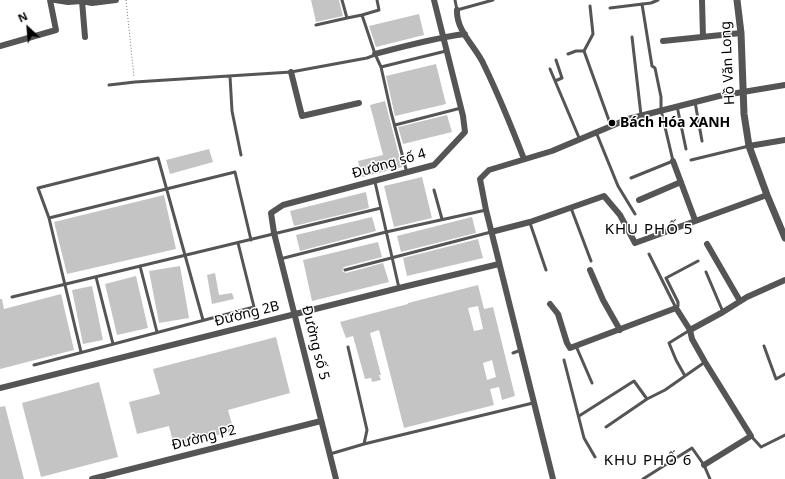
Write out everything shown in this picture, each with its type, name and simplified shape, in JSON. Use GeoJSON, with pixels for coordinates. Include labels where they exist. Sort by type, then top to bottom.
{"type":"FeatureCollection","features":[{"type":"Feature","properties":{"kind":"street"},"geometry":{"type":"LineString","coordinates":[[0,46],[56,30],[50,0]]}},
{"type":"Feature","properties":{"kind":"street"},"geometry":{"type":"LineString","coordinates":[[55,0],[92,3],[116,0]]}},
{"type":"Feature","properties":{"kind":"street","name":"Đường số 4"},"geometry":{"type":"LineString","coordinates":[[271,213],[283,205],[375,182],[434,165],[465,132],[461,108],[434,0]]}},
{"type":"Feature","properties":{"kind":"street"},"geometry":{"type":"LineString","coordinates":[[702,0],[703,37]]}},
{"type":"Feature","properties":{"kind":"street","name":"Hồ Văn Long"},"geometry":{"type":"LineString","coordinates":[[737,0],[741,33],[744,114],[749,146],[785,238]]}},
{"type":"Feature","properties":{"kind":"street"},"geometry":{"type":"LineString","coordinates":[[82,1],[85,37]]}},
{"type":"Feature","properties":{"kind":"street"},"geometry":{"type":"LineString","coordinates":[[457,10],[457,18],[483,63],[503,106],[524,159]]}},
{"type":"Feature","properties":{"kind":"street"},"geometry":{"type":"LineString","coordinates":[[663,42],[741,33]]}},
{"type":"Feature","properties":{"kind":"street"},"geometry":{"type":"LineString","coordinates":[[375,54],[415,43],[465,34]]}},
{"type":"Feature","properties":{"kind":"street"},"geometry":{"type":"LineString","coordinates":[[291,72],[302,116],[359,104]]}},
{"type":"Feature","properties":{"kind":"street"},"geometry":{"type":"LineString","coordinates":[[551,479],[534,403],[491,232],[480,179],[490,170],[552,151],[641,115],[695,102],[785,85]]}},
{"type":"Feature","properties":{"kind":"street"},"geometry":{"type":"LineString","coordinates":[[749,146],[785,140]]}},
{"type":"Feature","properties":{"kind":"street"},"geometry":{"type":"LineString","coordinates":[[674,161],[695,220]]}},
{"type":"Feature","properties":{"kind":"street"},"geometry":{"type":"LineString","coordinates":[[639,200],[681,182]]}},
{"type":"Feature","properties":{"kind":"street"},"geometry":{"type":"LineString","coordinates":[[491,232],[530,222],[604,196],[620,215],[635,243],[767,195]]}},
{"type":"Feature","properties":{"kind":"street","name":"Đường số 5"},"geometry":{"type":"LineString","coordinates":[[271,213],[280,259],[336,479]]}},
{"type":"Feature","properties":{"kind":"street"},"geometry":{"type":"LineString","coordinates":[[707,244],[740,301]]}},
{"type":"Feature","properties":{"kind":"street","name":"Đường 2B"},"geometry":{"type":"LineString","coordinates":[[0,388],[499,264]]}},
{"type":"Feature","properties":{"kind":"street"},"geometry":{"type":"LineString","coordinates":[[590,270],[603,300],[620,330]]}},
{"type":"Feature","properties":{"kind":"street"},"geometry":{"type":"LineString","coordinates":[[690,330],[740,301],[785,280]]}},
{"type":"Feature","properties":{"kind":"street"},"geometry":{"type":"LineString","coordinates":[[550,304],[558,314],[570,348],[676,308],[690,330],[692,339],[705,362],[751,436],[704,465]]}},
{"type":"Feature","properties":{"kind":"street","name":"Đường P2"},"geometry":{"type":"LineString","coordinates":[[92,479],[321,421]]}},
{"type":"Feature","properties":{"kind":"lane"},"geometry":{"type":"LineString","coordinates":[[342,0],[347,18]]}},
{"type":"Feature","properties":{"kind":"lane"},"geometry":{"type":"LineString","coordinates":[[316,25],[378,10],[377,0]]}},
{"type":"Feature","properties":{"kind":"lane"},"geometry":{"type":"LineString","coordinates":[[455,0],[457,10],[493,0]]}},
{"type":"Feature","properties":{"kind":"lane"},"geometry":{"type":"LineString","coordinates":[[610,8],[651,3],[658,0]]}},
{"type":"Feature","properties":{"kind":"lane"},"geometry":{"type":"LineString","coordinates":[[631,178],[674,161],[661,110],[661,97],[655,68],[652,66],[642,4]]}},
{"type":"Feature","properties":{"kind":"lane"},"geometry":{"type":"LineString","coordinates":[[590,6],[593,34],[584,51],[611,126]]}},
{"type":"Feature","properties":{"kind":"lane"},"geometry":{"type":"LineString","coordinates":[[362,15],[381,67],[407,173]]}},
{"type":"Feature","properties":{"kind":"lane"},"geometry":{"type":"LineString","coordinates":[[632,37],[641,115]]}},
{"type":"Feature","properties":{"kind":"lane"},"geometry":{"type":"LineString","coordinates":[[381,67],[446,51]]}},
{"type":"Feature","properties":{"kind":"lane"},"geometry":{"type":"LineString","coordinates":[[568,54],[576,51],[584,51]]}},
{"type":"Feature","properties":{"kind":"lane"},"geometry":{"type":"LineString","coordinates":[[109,85],[291,72],[367,58],[375,54]]}},
{"type":"Feature","properties":{"kind":"lane"},"geometry":{"type":"LineString","coordinates":[[555,81],[562,78],[556,60]]}},
{"type":"Feature","properties":{"kind":"lane"},"geometry":{"type":"LineString","coordinates":[[550,69],[580,140]]}},
{"type":"Feature","properties":{"kind":"lane"},"geometry":{"type":"LineString","coordinates":[[230,76],[232,111],[241,155]]}},
{"type":"Feature","properties":{"kind":"lane"},"geometry":{"type":"LineString","coordinates":[[695,102],[702,141]]}},
{"type":"Feature","properties":{"kind":"lane"},"geometry":{"type":"LineString","coordinates":[[677,106],[686,149]]}},
{"type":"Feature","properties":{"kind":"lane"},"geometry":{"type":"LineString","coordinates":[[395,125],[461,108]]}},
{"type":"Feature","properties":{"kind":"lane"},"geometry":{"type":"LineString","coordinates":[[596,132],[618,186],[635,214]]}},
{"type":"Feature","properties":{"kind":"lane"},"geometry":{"type":"LineString","coordinates":[[690,160],[749,146]]}},
{"type":"Feature","properties":{"kind":"lane"},"geometry":{"type":"LineString","coordinates":[[81,352],[49,218],[38,188],[158,158],[203,320]]}},
{"type":"Feature","properties":{"kind":"lane"},"geometry":{"type":"LineString","coordinates":[[49,218],[235,172],[251,240]]}},
{"type":"Feature","properties":{"kind":"lane"},"geometry":{"type":"LineString","coordinates":[[375,182],[399,288]]}},
{"type":"Feature","properties":{"kind":"lane"},"geometry":{"type":"LineString","coordinates":[[434,190],[442,219]]}},
{"type":"Feature","properties":{"kind":"lane"},"geometry":{"type":"LineString","coordinates":[[12,297],[381,208]]}},
{"type":"Feature","properties":{"kind":"lane"},"geometry":{"type":"LineString","coordinates":[[571,208],[591,261]]}},
{"type":"Feature","properties":{"kind":"lane"},"geometry":{"type":"LineString","coordinates":[[280,259],[386,232],[486,210]]}},
{"type":"Feature","properties":{"kind":"lane"},"geometry":{"type":"LineString","coordinates":[[530,222],[546,270]]}},
{"type":"Feature","properties":{"kind":"lane"},"geometry":{"type":"LineString","coordinates":[[345,270],[491,232]]}},
{"type":"Feature","properties":{"kind":"lane"},"geometry":{"type":"LineString","coordinates":[[34,365],[254,307],[238,243]]}},
{"type":"Feature","properties":{"kind":"lane"},"geometry":{"type":"LineString","coordinates":[[650,254],[676,308]]}},
{"type":"Feature","properties":{"kind":"lane"},"geometry":{"type":"LineString","coordinates":[[676,308],[678,306],[678,302],[666,278],[698,261]]}},
{"type":"Feature","properties":{"kind":"lane"},"geometry":{"type":"LineString","coordinates":[[140,266],[157,332]]}},
{"type":"Feature","properties":{"kind":"lane"},"geometry":{"type":"LineString","coordinates":[[706,272],[723,312]]}},
{"type":"Feature","properties":{"kind":"lane"},"geometry":{"type":"LineString","coordinates":[[96,277],[113,344]]}},
{"type":"Feature","properties":{"kind":"lane"},"geometry":{"type":"LineString","coordinates":[[685,376],[669,343],[690,330]]}},
{"type":"Feature","properties":{"kind":"lane"},"geometry":{"type":"LineString","coordinates":[[576,346],[592,384]]}},
{"type":"Feature","properties":{"kind":"lane"},"geometry":{"type":"LineString","coordinates":[[764,346],[776,379],[785,374]]}},
{"type":"Feature","properties":{"kind":"lane"},"geometry":{"type":"LineString","coordinates":[[348,347],[367,430],[364,444]]}},
{"type":"Feature","properties":{"kind":"lane"},"geometry":{"type":"LineString","coordinates":[[513,353],[521,350]]}},
{"type":"Feature","properties":{"kind":"lane"},"geometry":{"type":"LineString","coordinates":[[564,360],[584,438],[595,457]]}},
{"type":"Feature","properties":{"kind":"lane"},"geometry":{"type":"LineString","coordinates":[[606,427],[647,399],[665,390],[705,362]]}},
{"type":"Feature","properties":{"kind":"lane"},"geometry":{"type":"LineString","coordinates":[[579,416],[634,381],[647,399]]}},
{"type":"Feature","properties":{"kind":"lane"},"geometry":{"type":"LineString","coordinates":[[330,454],[364,444],[534,403]]}},
{"type":"Feature","properties":{"kind":"lane"},"geometry":{"type":"LineString","coordinates":[[751,436],[761,447],[785,435]]}},
{"type":"Feature","properties":{"kind":"lane"},"geometry":{"type":"LineString","coordinates":[[643,479],[692,448],[704,465],[710,479]]}},
{"type":"Feature","properties":{"kind":"path"},"geometry":{"type":"LineString","coordinates":[[126,0],[135,82]]}},
{"type":"Feature","properties":{"kind":"building"},"geometry":{"type":"Polygon","coordinates":[[[311,0],[339,0],[343,16],[316,22],[311,0]]]}},
{"type":"Feature","properties":{"kind":"building"},"geometry":{"type":"Polygon","coordinates":[[[419,14],[424,35],[376,47],[369,26],[419,14]]]}},
{"type":"Feature","properties":{"kind":"building"},"geometry":{"type":"Polygon","coordinates":[[[436,64],[446,104],[395,116],[386,76],[436,64]]]}},
{"type":"Feature","properties":{"kind":"building"},"geometry":{"type":"Polygon","coordinates":[[[385,101],[402,167],[362,177],[358,161],[383,155],[370,105],[385,101]]]}},
{"type":"Feature","properties":{"kind":"building"},"geometry":{"type":"Polygon","coordinates":[[[447,115],[452,132],[403,144],[398,127],[447,115]]]}},
{"type":"Feature","properties":{"kind":"building"},"geometry":{"type":"Polygon","coordinates":[[[209,149],[213,162],[170,174],[166,160],[209,149]]]}},
{"type":"Feature","properties":{"kind":"building"},"geometry":{"type":"Polygon","coordinates":[[[422,177],[432,218],[394,227],[384,186],[422,177]]]}},
{"type":"Feature","properties":{"kind":"building"},"geometry":{"type":"Polygon","coordinates":[[[366,192],[369,208],[294,226],[290,211],[366,192]]]}},
{"type":"Feature","properties":{"kind":"building"},"geometry":{"type":"Polygon","coordinates":[[[164,195],[176,249],[67,274],[54,222],[164,195]]]}},
{"type":"Feature","properties":{"kind":"building"},"geometry":{"type":"Polygon","coordinates":[[[372,217],[376,231],[300,251],[296,235],[372,217]]]}},
{"type":"Feature","properties":{"kind":"building"},"geometry":{"type":"Polygon","coordinates":[[[472,217],[476,233],[401,252],[397,236],[472,217]]]}},
{"type":"Feature","properties":{"kind":"building"},"geometry":{"type":"Polygon","coordinates":[[[478,239],[483,258],[407,276],[403,258],[478,239]]]}},
{"type":"Feature","properties":{"kind":"building"},"geometry":{"type":"Polygon","coordinates":[[[378,242],[382,257],[344,267],[342,271],[346,273],[383,263],[389,282],[312,301],[303,260],[378,242]]]}},
{"type":"Feature","properties":{"kind":"building"},"geometry":{"type":"Polygon","coordinates":[[[180,266],[189,318],[159,323],[149,271],[180,266]]]}},
{"type":"Feature","properties":{"kind":"building"},"geometry":{"type":"Polygon","coordinates":[[[215,273],[219,295],[232,293],[234,299],[212,304],[207,275],[215,273]]]}},
{"type":"Feature","properties":{"kind":"building"},"geometry":{"type":"Polygon","coordinates":[[[136,276],[148,328],[117,335],[105,284],[136,276]]]}},
{"type":"Feature","properties":{"kind":"building"},"geometry":{"type":"Polygon","coordinates":[[[478,285],[484,309],[493,307],[515,396],[502,400],[499,387],[490,389],[494,405],[404,428],[379,330],[370,333],[381,380],[372,382],[371,378],[365,379],[353,336],[346,338],[340,322],[478,285]],[[478,306],[468,308],[474,331],[483,329],[478,306]],[[492,360],[483,363],[487,380],[496,377],[492,360]]]}},
{"type":"Feature","properties":{"kind":"building"},"geometry":{"type":"Polygon","coordinates":[[[92,286],[103,340],[83,344],[72,290],[92,286]]]}},
{"type":"Feature","properties":{"kind":"building"},"geometry":{"type":"Polygon","coordinates":[[[61,294],[74,350],[0,369],[0,299],[2,299],[4,309],[61,294]]]}},
{"type":"Feature","properties":{"kind":"building"},"geometry":{"type":"Polygon","coordinates":[[[276,337],[290,393],[228,410],[234,431],[174,446],[169,426],[137,434],[129,402],[160,394],[153,369],[276,337]]]}},
{"type":"Feature","properties":{"kind":"building"},"geometry":{"type":"Polygon","coordinates":[[[99,382],[118,457],[41,477],[22,403],[99,382]]]}},
{"type":"Feature","properties":{"kind":"building"},"geometry":{"type":"Polygon","coordinates":[[[5,406],[24,479],[0,479],[0,407],[5,406]]]}},
{"type":"Feature","properties":{"kind":"place","name":"Bách Hóa XANH"},"geometry":{"type":"Point","coordinates":[612,123]}},
{"type":"Feature","properties":{"kind":"district","name":"KHU PHỐ 5"},"geometry":{"type":"Point","coordinates":[649,230]}},
{"type":"Feature","properties":{"kind":"district","name":"KHU PHỐ 6"},"geometry":{"type":"Point","coordinates":[648,461]}}]}
